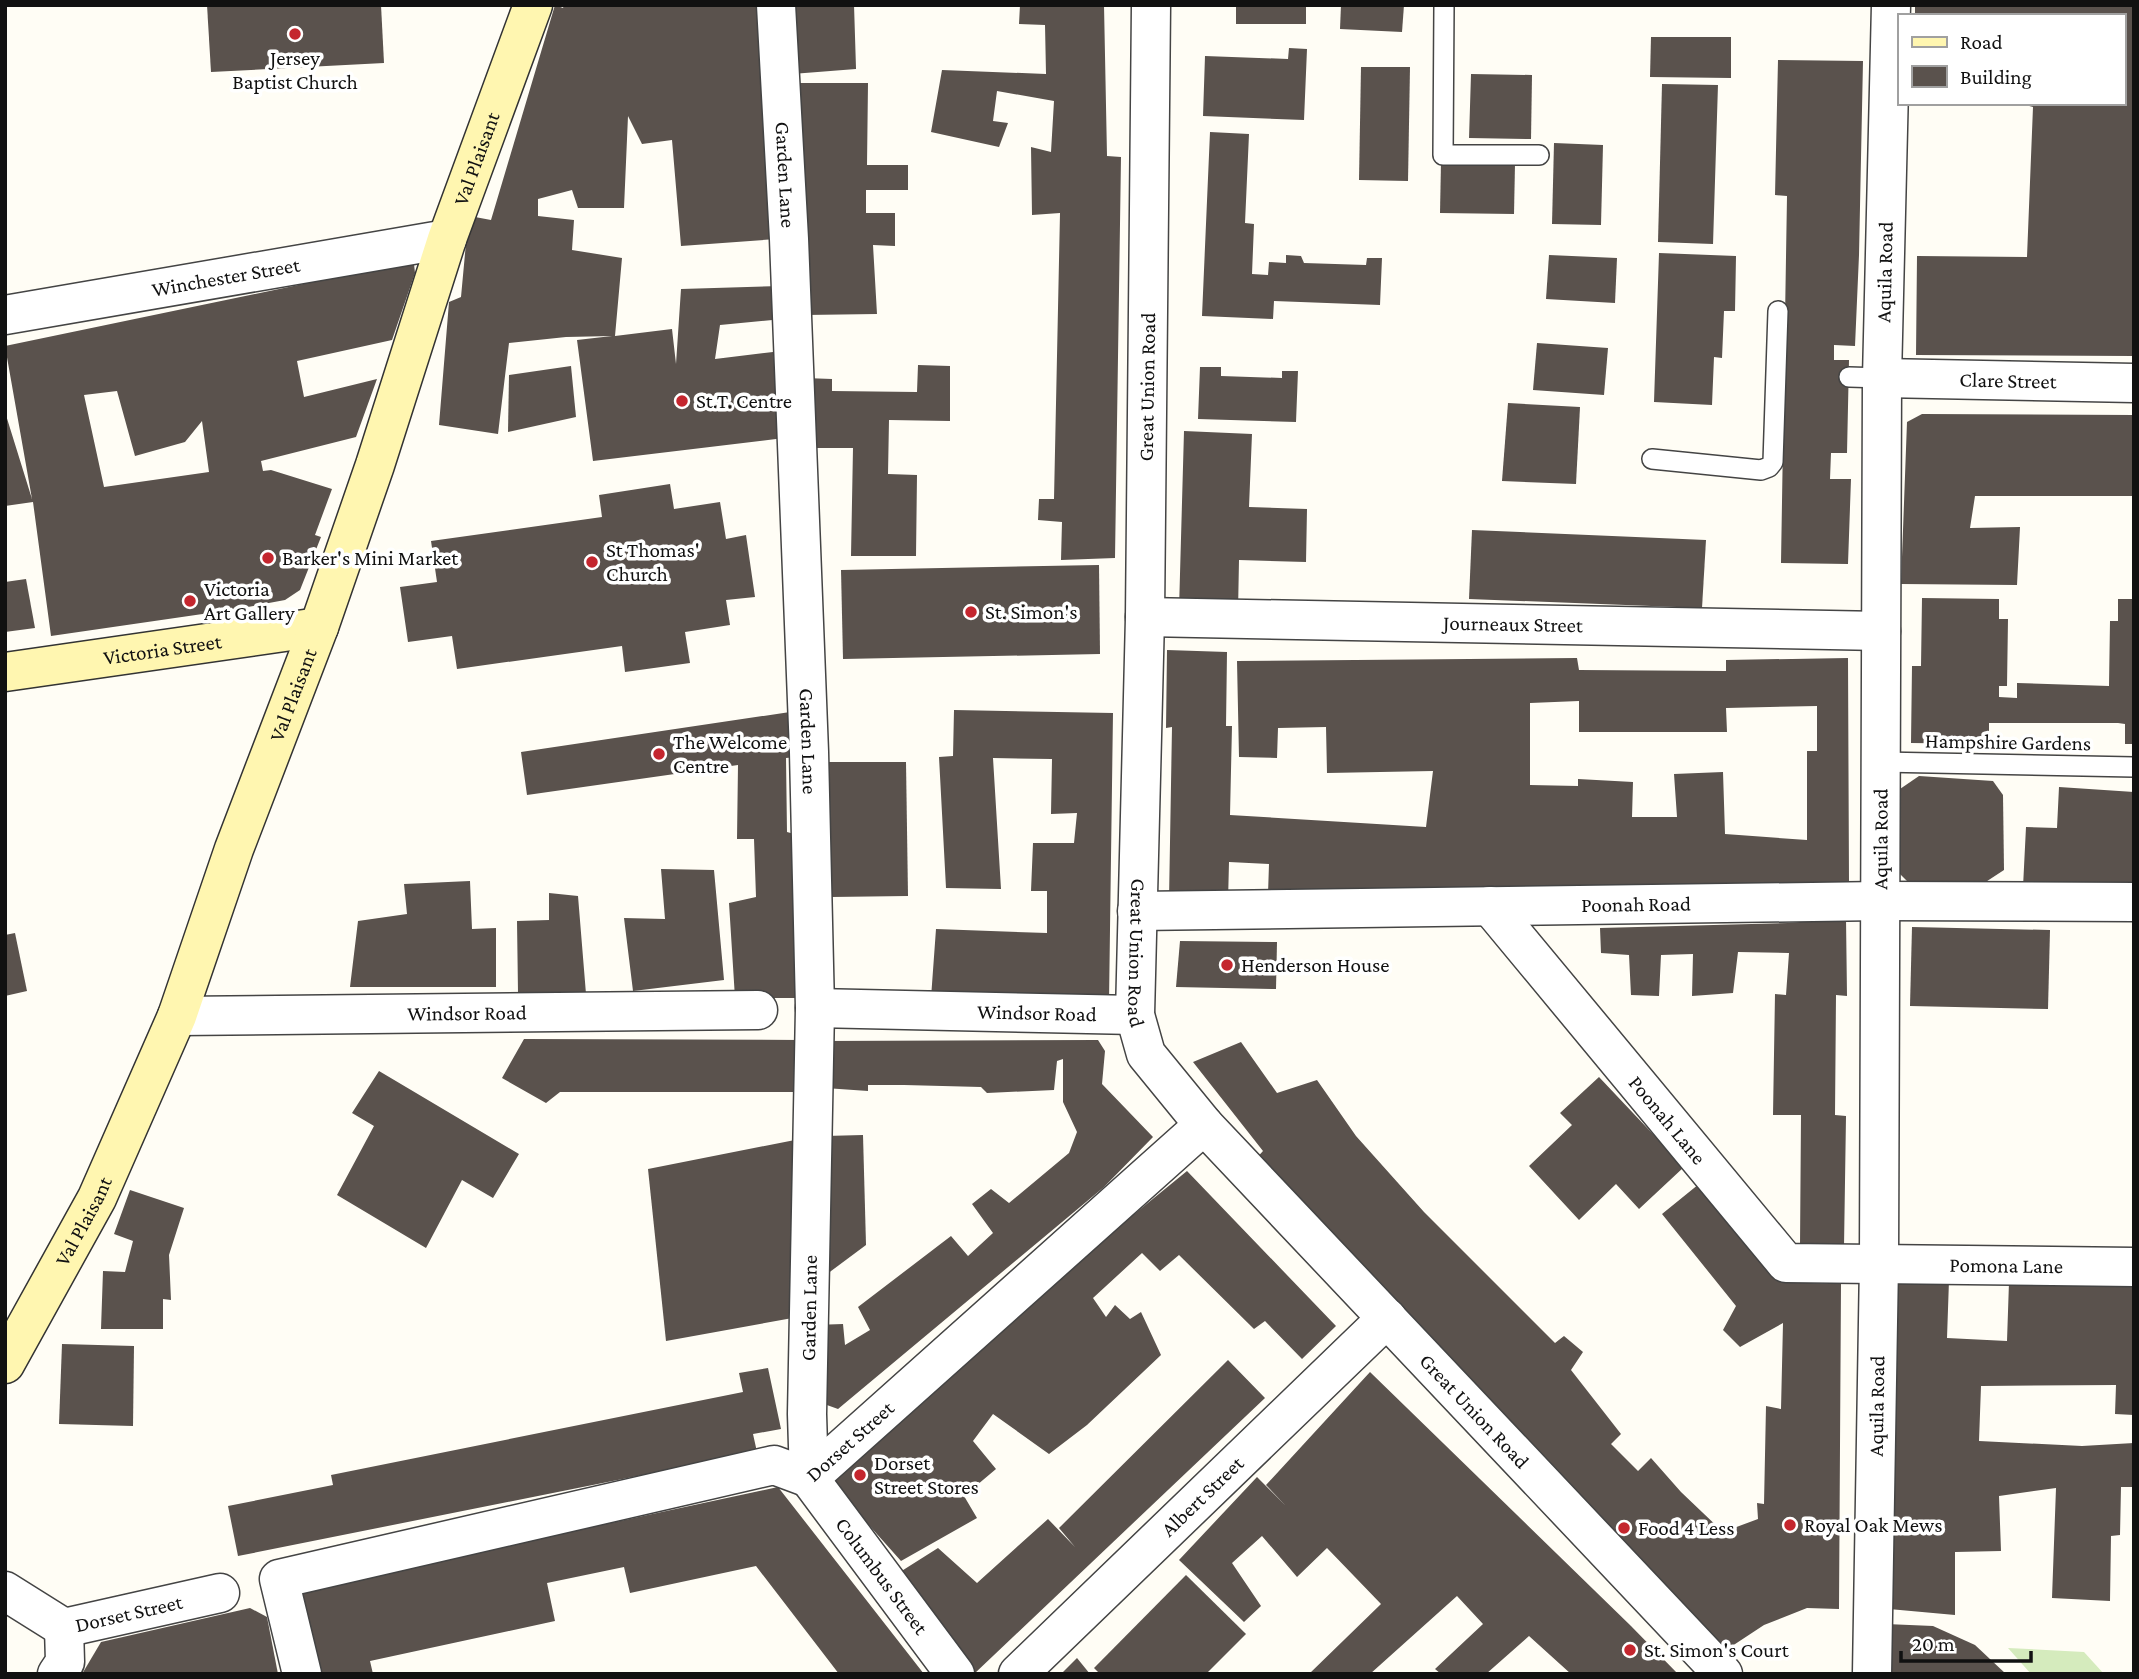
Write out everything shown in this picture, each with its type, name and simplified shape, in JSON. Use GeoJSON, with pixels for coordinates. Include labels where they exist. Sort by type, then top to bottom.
{"type":"FeatureCollection","features":[{"type":"Feature","properties":{"kind":"main road","name":"Val Plaisant"},"geometry":{"type":"LineString","coordinates":[[5,1364],[97,1198],[177,1016],[234,849],[319,627],[447,239],[533,5]]}},
{"type":"Feature","properties":{"kind":"main road","name":"Victoria Street"},"geometry":{"type":"LineString","coordinates":[[5,672],[319,627]]}},
{"type":"Feature","properties":{"kind":"street","name":"Garden Lane"},"geometry":{"type":"LineString","coordinates":[[776,5],[789,239],[815,1008],[808,1478]]}},
{"type":"Feature","properties":{"kind":"street","name":"Great Union Road"},"geometry":{"type":"LineString","coordinates":[[1151,5],[1145,617],[1135,1015],[1146,1054],[1204,1125],[1723,1674]]}},
{"type":"Feature","properties":{"kind":"street","name":"Aquila Road"},"geometry":{"type":"LineString","coordinates":[[1872,1674],[1879,1263],[1881,631],[1866,377],[1891,5]]}},
{"type":"Feature","properties":{"kind":"street","name":"Winchester Street"},"geometry":{"type":"LineString","coordinates":[[5,314],[447,239]]}},
{"type":"Feature","properties":{"kind":"street","name":"Clare Street"},"geometry":{"type":"LineString","coordinates":[[1866,377],[2134,383]]}},
{"type":"Feature","properties":{"kind":"street","name":"Journeaux Street"},"geometry":{"type":"LineString","coordinates":[[1145,617],[1881,631]]}},
{"type":"Feature","properties":{"kind":"street","name":"Poonah Road"},"geometry":{"type":"LineString","coordinates":[[1138,911],[1881,901],[2134,902]]}},
{"type":"Feature","properties":{"kind":"street","name":"Poonah Lane"},"geometry":{"type":"LineString","coordinates":[[1490,906],[1786,1263],[1879,1263]]}},
{"type":"Feature","properties":{"kind":"street","name":"Windsor Road"},"geometry":{"type":"LineString","coordinates":[[815,1008],[1135,1015]]}},
{"type":"Feature","properties":{"kind":"street","name":"Windsor Road"},"geometry":{"type":"LineString","coordinates":[[177,1016],[758,1010]]}},
{"type":"Feature","properties":{"kind":"street","name":"Dorset Street"},"geometry":{"type":"LineString","coordinates":[[302,1674],[279,1579],[774,1465],[808,1478],[1204,1125]]}},
{"type":"Feature","properties":{"kind":"street","name":"Pomona Lane"},"geometry":{"type":"LineString","coordinates":[[1879,1263],[2134,1267]]}},
{"type":"Feature","properties":{"kind":"street","name":"Albert Street"},"geometry":{"type":"LineString","coordinates":[[1018,1674],[1387,1318]]}},
{"type":"Feature","properties":{"kind":"street","name":"Columbus Street"},"geometry":{"type":"LineString","coordinates":[[808,1478],[954,1674]]}},
{"type":"Feature","properties":{"kind":"street","name":"Dorset Street"},"geometry":{"type":"LineString","coordinates":[[5,1591],[64,1628],[220,1593]]}},
{"type":"Feature","properties":{"kind":"street"},"geometry":{"type":"LineString","coordinates":[[57,1674],[65,1662],[64,1628]]}},
{"type":"Feature","properties":{"kind":"lane"},"geometry":{"type":"LineString","coordinates":[[1444,5],[1443,155],[1539,155]]}},
{"type":"Feature","properties":{"kind":"lane"},"geometry":{"type":"LineString","coordinates":[[1651,459],[1761,470],[1769,467],[1773,461],[1781,376],[1778,311]]}},
{"type":"Feature","properties":{"kind":"lane","name":"Hampshire Gardens"},"geometry":{"type":"LineString","coordinates":[[1881,762],[2134,767]]}},
{"type":"Feature","properties":{"kind":"green space"},"geometry":{"type":"Polygon","coordinates":[[[2008,1648],[2084,1652],[2104,1674],[2031,1674],[2008,1648]]]}},
{"type":"Feature","properties":{"kind":"building","name":"Jersey Baptist Church"},"geometry":{"type":"Polygon","coordinates":[[[207,5],[381,5],[384,63],[211,72],[207,5]]]}},
{"type":"Feature","properties":{"kind":"building"},"geometry":{"type":"Polygon","coordinates":[[[555,5],[563,8],[564,5],[757,5],[762,27],[776,239],[681,246],[672,140],[642,144],[628,116],[624,208],[578,208],[572,190],[538,199],[538,216],[574,220],[572,250],[622,258],[615,336],[672,329],[676,364],[681,289],[781,286],[783,319],[720,325],[715,359],[773,352],[784,438],[593,461],[577,340],[612,336],[566,337],[509,343],[498,434],[439,425],[449,302],[461,297],[466,243],[475,217],[491,220],[555,5]]]}},
{"type":"Feature","properties":{"kind":"building"},"geometry":{"type":"Polygon","coordinates":[[[787,5],[854,5],[856,69],[792,74],[787,5]]]}},
{"type":"Feature","properties":{"kind":"building"},"geometry":{"type":"Polygon","coordinates":[[[1020,5],[1104,5],[1107,156],[1121,157],[1115,558],[1061,560],[1062,522],[1038,520],[1039,499],[1054,499],[1060,213],[1032,215],[1031,147],[1051,152],[1054,101],[997,91],[993,121],[1008,123],[999,147],[931,132],[942,70],[1046,74],[1045,25],[1019,24],[1020,5]]]}},
{"type":"Feature","properties":{"kind":"building"},"geometry":{"type":"Polygon","coordinates":[[[1236,5],[1306,5],[1306,24],[1236,24],[1236,5]]]}},
{"type":"Feature","properties":{"kind":"building"},"geometry":{"type":"Polygon","coordinates":[[[1341,5],[1404,5],[1402,32],[1340,29],[1341,5]]]}},
{"type":"Feature","properties":{"kind":"building"},"geometry":{"type":"Polygon","coordinates":[[[1915,5],[2134,5],[2134,356],[1916,355],[1917,256],[2027,257],[2033,107],[2026,105],[2125,105],[2125,14],[1915,14],[1915,5]]]}},
{"type":"Feature","properties":{"kind":"building"},"geometry":{"type":"Polygon","coordinates":[[[1651,37],[1731,37],[1731,78],[1650,77],[1651,37]]]}},
{"type":"Feature","properties":{"kind":"building"},"geometry":{"type":"Polygon","coordinates":[[[1289,48],[1307,49],[1304,120],[1203,116],[1205,56],[1288,59],[1289,48]]]}},
{"type":"Feature","properties":{"kind":"building"},"geometry":{"type":"Polygon","coordinates":[[[1778,60],[1863,61],[1855,346],[1834,345],[1834,360],[1849,360],[1847,453],[1831,453],[1830,479],[1851,479],[1848,564],[1781,563],[1787,196],[1775,195],[1778,60]]]}},
{"type":"Feature","properties":{"kind":"building"},"geometry":{"type":"Polygon","coordinates":[[[1361,67],[1410,67],[1408,181],[1359,180],[1361,67]]]}},
{"type":"Feature","properties":{"kind":"building"},"geometry":{"type":"Polygon","coordinates":[[[1471,74],[1532,75],[1531,139],[1469,138],[1471,74]]]}},
{"type":"Feature","properties":{"kind":"building"},"geometry":{"type":"Polygon","coordinates":[[[798,83],[868,83],[867,165],[908,165],[908,190],[866,190],[866,213],[895,213],[895,246],[873,245],[877,314],[805,315],[798,83]]]}},
{"type":"Feature","properties":{"kind":"building"},"geometry":{"type":"Polygon","coordinates":[[[1662,84],[1718,85],[1713,244],[1658,242],[1662,84]]]}},
{"type":"Feature","properties":{"kind":"building"},"geometry":{"type":"Polygon","coordinates":[[[1210,132],[1249,134],[1245,223],[1254,224],[1252,274],[1268,275],[1269,262],[1286,263],[1286,255],[1301,256],[1304,263],[1366,265],[1367,258],[1382,258],[1380,305],[1274,301],[1273,319],[1202,316],[1210,132]]]}},
{"type":"Feature","properties":{"kind":"building"},"geometry":{"type":"Polygon","coordinates":[[[1554,143],[1603,145],[1601,225],[1552,224],[1554,143]]]}},
{"type":"Feature","properties":{"kind":"building"},"geometry":{"type":"Polygon","coordinates":[[[1441,162],[1515,164],[1514,214],[1440,213],[1441,162]]]}},
{"type":"Feature","properties":{"kind":"building"},"geometry":{"type":"Polygon","coordinates":[[[1659,253],[1736,256],[1735,311],[1724,311],[1722,358],[1714,357],[1712,405],[1654,402],[1659,253]]]}},
{"type":"Feature","properties":{"kind":"building"},"geometry":{"type":"Polygon","coordinates":[[[1549,255],[1617,258],[1615,303],[1546,299],[1549,255]]]}},
{"type":"Feature","properties":{"kind":"building"},"geometry":{"type":"Polygon","coordinates":[[[414,264],[415,273],[392,340],[297,361],[304,397],[377,379],[356,437],[261,461],[263,471],[271,470],[332,489],[315,535],[321,537],[300,590],[285,600],[237,609],[51,636],[33,502],[5,506],[5,412],[32,499],[5,346],[327,279],[414,264]],[[117,391],[84,395],[104,487],[209,472],[202,421],[185,442],[135,456],[117,391]]]}},
{"type":"Feature","properties":{"kind":"building"},"geometry":{"type":"Polygon","coordinates":[[[1537,343],[1608,348],[1604,395],[1533,390],[1537,343]]]}},
{"type":"Feature","properties":{"kind":"building"},"geometry":{"type":"Polygon","coordinates":[[[918,365],[950,366],[950,421],[889,420],[888,474],[917,475],[916,556],[851,556],[853,448],[803,448],[805,378],[832,379],[832,391],[917,392],[918,365]]]}},
{"type":"Feature","properties":{"kind":"building"},"geometry":{"type":"Polygon","coordinates":[[[571,366],[576,417],[508,432],[509,375],[571,366]]]}},
{"type":"Feature","properties":{"kind":"building"},"geometry":{"type":"Polygon","coordinates":[[[1200,367],[1221,367],[1221,376],[1282,378],[1282,371],[1298,371],[1296,422],[1198,419],[1200,367]]]}},
{"type":"Feature","properties":{"kind":"building"},"geometry":{"type":"Polygon","coordinates":[[[1508,403],[1580,407],[1576,484],[1502,481],[1508,403]]]}},
{"type":"Feature","properties":{"kind":"building"},"geometry":{"type":"Polygon","coordinates":[[[1922,414],[2134,415],[2134,496],[1975,496],[1970,528],[2020,527],[2017,585],[1901,584],[1907,422],[1922,414]]]}},
{"type":"Feature","properties":{"kind":"building"},"geometry":{"type":"Polygon","coordinates":[[[1184,431],[1252,434],[1249,507],[1307,509],[1306,562],[1239,560],[1238,612],[1179,610],[1184,431]]]}},
{"type":"Feature","properties":{"kind":"building","name":"St Thomas' Church"},"geometry":{"type":"Polygon","coordinates":[[[670,484],[674,509],[720,502],[726,539],[746,535],[755,597],[726,600],[730,625],[685,632],[690,663],[625,672],[622,646],[457,669],[452,636],[408,642],[400,587],[437,582],[431,541],[602,517],[599,495],[670,484]]]}},
{"type":"Feature","properties":{"kind":"building"},"geometry":{"type":"Polygon","coordinates":[[[1472,530],[1706,540],[1702,608],[1469,599],[1472,530]]]}},
{"type":"Feature","properties":{"kind":"building","name":"St. Simon's"},"geometry":{"type":"Polygon","coordinates":[[[1099,565],[1100,654],[843,659],[841,570],[1099,565]]]}},
{"type":"Feature","properties":{"kind":"building"},"geometry":{"type":"Polygon","coordinates":[[[26,579],[35,628],[5,632],[5,582],[26,579]]]}},
{"type":"Feature","properties":{"kind":"building"},"geometry":{"type":"Polygon","coordinates":[[[1922,598],[1999,599],[1999,619],[2008,619],[2007,686],[1999,686],[1999,697],[2017,698],[2017,683],[2109,686],[2110,621],[2118,621],[2118,599],[2134,599],[2134,744],[2125,744],[2125,724],[2118,723],[1989,723],[1989,744],[1911,743],[1912,666],[1921,666],[1922,598]]]}},
{"type":"Feature","properties":{"kind":"building"},"geometry":{"type":"Polygon","coordinates":[[[1167,650],[1227,652],[1226,726],[1232,726],[1230,815],[1426,827],[1433,771],[1327,773],[1326,727],[1278,728],[1277,758],[1239,757],[1237,661],[1577,658],[1579,670],[1726,671],[1726,660],[1848,658],[1849,882],[1268,894],[1269,864],[1229,862],[1228,902],[1169,900],[1172,727],[1166,728],[1167,650]],[[1579,701],[1530,703],[1530,785],[1578,786],[1578,779],[1633,782],[1632,817],[1677,817],[1674,774],[1723,772],[1725,834],[1807,840],[1807,751],[1817,751],[1817,706],[1726,708],[1727,732],[1579,732],[1579,701]]]}},
{"type":"Feature","properties":{"kind":"building"},"geometry":{"type":"Polygon","coordinates":[[[954,710],[1113,713],[1109,1002],[931,998],[936,929],[1047,933],[1047,891],[1031,891],[1033,843],[1074,843],[1077,813],[1051,814],[1052,759],[993,758],[1001,889],[946,888],[939,757],[953,756],[954,710]]]}},
{"type":"Feature","properties":{"kind":"building"},"geometry":{"type":"Polygon","coordinates":[[[790,712],[797,757],[786,758],[787,832],[798,835],[802,998],[735,998],[729,903],[756,897],[754,839],[737,839],[738,765],[527,795],[521,752],[790,712]]]}},
{"type":"Feature","properties":{"kind":"building"},"geometry":{"type":"Polygon","coordinates":[[[829,762],[906,762],[908,896],[831,897],[829,762]]]}},
{"type":"Feature","properties":{"kind":"building"},"geometry":{"type":"Polygon","coordinates":[[[1919,776],[1993,781],[2003,795],[2004,870],[1978,887],[1915,889],[1898,872],[1900,789],[1919,776]]]}},
{"type":"Feature","properties":{"kind":"building"},"geometry":{"type":"Polygon","coordinates":[[[2059,787],[2134,792],[2134,890],[2023,887],[2026,827],[2057,828],[2059,787]]]}},
{"type":"Feature","properties":{"kind":"building"},"geometry":{"type":"Polygon","coordinates":[[[661,869],[714,870],[724,980],[633,991],[624,918],[665,919],[661,869]]]}},
{"type":"Feature","properties":{"kind":"building"},"geometry":{"type":"Polygon","coordinates":[[[470,881],[472,929],[496,928],[496,987],[350,987],[358,921],[407,914],[404,884],[470,881]]]}},
{"type":"Feature","properties":{"kind":"building"},"geometry":{"type":"Polygon","coordinates":[[[549,893],[578,896],[586,994],[518,993],[517,921],[549,920],[549,893]]]}},
{"type":"Feature","properties":{"kind":"building"},"geometry":{"type":"Polygon","coordinates":[[[1846,918],[1847,996],[1836,995],[1835,1115],[1846,1116],[1844,1247],[1800,1246],[1801,1115],[1773,1115],[1775,994],[1786,995],[1789,953],[1738,952],[1733,993],[1692,996],[1693,954],[1661,955],[1659,996],[1631,995],[1629,955],[1601,953],[1600,928],[1788,923],[1846,918]]]}},
{"type":"Feature","properties":{"kind":"building"},"geometry":{"type":"Polygon","coordinates":[[[1912,927],[2050,930],[2048,1009],[1910,1006],[1912,927]]]}},
{"type":"Feature","properties":{"kind":"building"},"geometry":{"type":"Polygon","coordinates":[[[15,933],[27,991],[5,996],[5,935],[15,933]]]}},
{"type":"Feature","properties":{"kind":"building","name":"Henderson House"},"geometry":{"type":"Polygon","coordinates":[[[1180,941],[1277,942],[1276,989],[1176,987],[1180,941]]]}},
{"type":"Feature","properties":{"kind":"building"},"geometry":{"type":"Polygon","coordinates":[[[524,1039],[802,1040],[802,1092],[560,1092],[546,1103],[502,1078],[524,1039]]]}},
{"type":"Feature","properties":{"kind":"building"},"geometry":{"type":"Polygon","coordinates":[[[1098,1040],[1105,1051],[1102,1084],[1153,1137],[1104,1187],[838,1409],[813,1400],[814,1325],[843,1324],[845,1345],[870,1330],[858,1307],[951,1236],[968,1256],[993,1233],[972,1204],[991,1189],[1009,1203],[1069,1153],[1077,1132],[1063,1102],[1063,1059],[1057,1061],[1054,1090],[987,1093],[981,1087],[904,1085],[868,1085],[868,1091],[825,1088],[824,1041],[1098,1040]]]}},
{"type":"Feature","properties":{"kind":"building"},"geometry":{"type":"Polygon","coordinates":[[[1241,1042],[1277,1093],[1317,1080],[1356,1136],[1424,1212],[1555,1343],[1564,1336],[1583,1352],[1571,1370],[1621,1434],[1611,1444],[1638,1471],[1651,1458],[1681,1492],[1723,1532],[1758,1519],[1757,1503],[1764,1504],[1766,1406],[1781,1409],[1783,1323],[1740,1347],[1723,1330],[1736,1306],[1662,1214],[1699,1184],[1779,1282],[1841,1284],[1839,1609],[1807,1608],[1764,1625],[1723,1652],[1252,1163],[1263,1151],[1193,1062],[1241,1042]]]}},
{"type":"Feature","properties":{"kind":"building"},"geometry":{"type":"Polygon","coordinates":[[[379,1071],[519,1154],[493,1198],[462,1180],[426,1248],[337,1195],[374,1126],[352,1113],[379,1071]]]}},
{"type":"Feature","properties":{"kind":"building"},"geometry":{"type":"Polygon","coordinates":[[[1599,1077],[1684,1167],[1639,1209],[1616,1184],[1579,1220],[1529,1166],[1572,1125],[1560,1113],[1599,1077]]]}},
{"type":"Feature","properties":{"kind":"building"},"geometry":{"type":"Polygon","coordinates":[[[863,1135],[866,1245],[823,1277],[825,1136],[863,1135]]]}},
{"type":"Feature","properties":{"kind":"building"},"geometry":{"type":"Polygon","coordinates":[[[800,1139],[798,1317],[666,1341],[648,1169],[800,1139]]]}},
{"type":"Feature","properties":{"kind":"building"},"geometry":{"type":"Polygon","coordinates":[[[1187,1171],[1336,1326],[1302,1359],[1265,1321],[1254,1329],[1179,1255],[1160,1271],[1142,1253],[1093,1298],[1106,1317],[1115,1305],[1130,1319],[1141,1312],[1161,1355],[1087,1425],[1049,1454],[993,1414],[973,1441],[996,1469],[964,1496],[977,1518],[901,1561],[826,1477],[1187,1171]]]}},
{"type":"Feature","properties":{"kind":"building"},"geometry":{"type":"Polygon","coordinates":[[[130,1190],[184,1208],[169,1255],[171,1300],[163,1299],[163,1329],[101,1329],[103,1271],[125,1272],[133,1241],[114,1234],[130,1190]]]}},
{"type":"Feature","properties":{"kind":"building"},"geometry":{"type":"Polygon","coordinates":[[[1887,1273],[1949,1280],[1947,1338],[2007,1341],[2009,1282],[2134,1282],[2134,1415],[2115,1414],[2116,1385],[1981,1386],[1979,1441],[2082,1446],[2134,1443],[2134,1487],[2121,1487],[2120,1535],[2111,1536],[2110,1601],[2052,1598],[2056,1488],[1999,1496],[2001,1551],[1955,1552],[1955,1615],[1889,1609],[1887,1273]]]}},
{"type":"Feature","properties":{"kind":"building"},"geometry":{"type":"Polygon","coordinates":[[[62,1344],[134,1346],[133,1426],[59,1424],[62,1344]]]}},
{"type":"Feature","properties":{"kind":"building"},"geometry":{"type":"Polygon","coordinates":[[[1228,1360],[1265,1398],[974,1674],[900,1572],[938,1548],[977,1583],[1048,1519],[1075,1547],[1059,1528],[1228,1360]]]}},
{"type":"Feature","properties":{"kind":"building"},"geometry":{"type":"Polygon","coordinates":[[[768,1368],[781,1429],[753,1434],[757,1452],[238,1556],[228,1506],[333,1485],[331,1475],[743,1392],[739,1373],[768,1368]]]}},
{"type":"Feature","properties":{"kind":"building"},"geometry":{"type":"Polygon","coordinates":[[[1370,1372],[1678,1674],[1571,1674],[1529,1636],[1486,1674],[1441,1674],[1435,1669],[1483,1624],[1457,1596],[1370,1674],[1309,1674],[1381,1604],[1327,1548],[1297,1577],[1262,1536],[1232,1563],[1261,1606],[1244,1622],[1179,1560],[1257,1477],[1285,1505],[1266,1485],[1370,1372]]]}},
{"type":"Feature","properties":{"kind":"building"},"geometry":{"type":"Polygon","coordinates":[[[778,1487],[924,1674],[839,1674],[756,1566],[630,1593],[624,1567],[547,1583],[555,1621],[370,1661],[373,1674],[302,1674],[285,1593],[778,1487]]]}},
{"type":"Feature","properties":{"kind":"building"},"geometry":{"type":"Polygon","coordinates":[[[1186,1575],[1246,1634],[1206,1674],[1100,1674],[1094,1668],[1186,1575]]]}},
{"type":"Feature","properties":{"kind":"building"},"geometry":{"type":"Polygon","coordinates":[[[250,1608],[267,1617],[278,1674],[82,1674],[101,1642],[250,1608]]]}},
{"type":"Feature","properties":{"kind":"building"},"geometry":{"type":"Polygon","coordinates":[[[1886,1624],[1933,1626],[1975,1645],[2006,1674],[1884,1674],[1886,1624]]]}},
{"type":"Feature","properties":{"kind":"building"},"geometry":{"type":"Polygon","coordinates":[[[1077,1658],[1090,1674],[1061,1674],[1077,1658]]]}},
{"type":"Feature","properties":{"kind":"place","name":"Jersey Baptist Church"},"geometry":{"type":"Point","coordinates":[295,34]}},
{"type":"Feature","properties":{"kind":"place","name":"St.T. Centre"},"geometry":{"type":"Point","coordinates":[682,401]}},
{"type":"Feature","properties":{"kind":"place","name":"Barker's Mini Market"},"geometry":{"type":"Point","coordinates":[268,558]}},
{"type":"Feature","properties":{"kind":"place","name":"St Thomas' Church"},"geometry":{"type":"Point","coordinates":[592,562]}},
{"type":"Feature","properties":{"kind":"place","name":"Victoria Art Gallery"},"geometry":{"type":"Point","coordinates":[190,601]}},
{"type":"Feature","properties":{"kind":"place","name":"St. Simon's"},"geometry":{"type":"Point","coordinates":[971,612]}},
{"type":"Feature","properties":{"kind":"place","name":"The Welcome Centre"},"geometry":{"type":"Point","coordinates":[659,754]}},
{"type":"Feature","properties":{"kind":"place","name":"Henderson House"},"geometry":{"type":"Point","coordinates":[1227,965]}},
{"type":"Feature","properties":{"kind":"place","name":"Dorset Street Stores"},"geometry":{"type":"Point","coordinates":[860,1475]}},
{"type":"Feature","properties":{"kind":"place","name":"Royal Oak Mews"},"geometry":{"type":"Point","coordinates":[1790,1525]}},
{"type":"Feature","properties":{"kind":"place","name":"Food 4 Less"},"geometry":{"type":"Point","coordinates":[1624,1528]}},
{"type":"Feature","properties":{"kind":"place","name":"St. Simon's Court"},"geometry":{"type":"Point","coordinates":[1630,1650]}}]}
